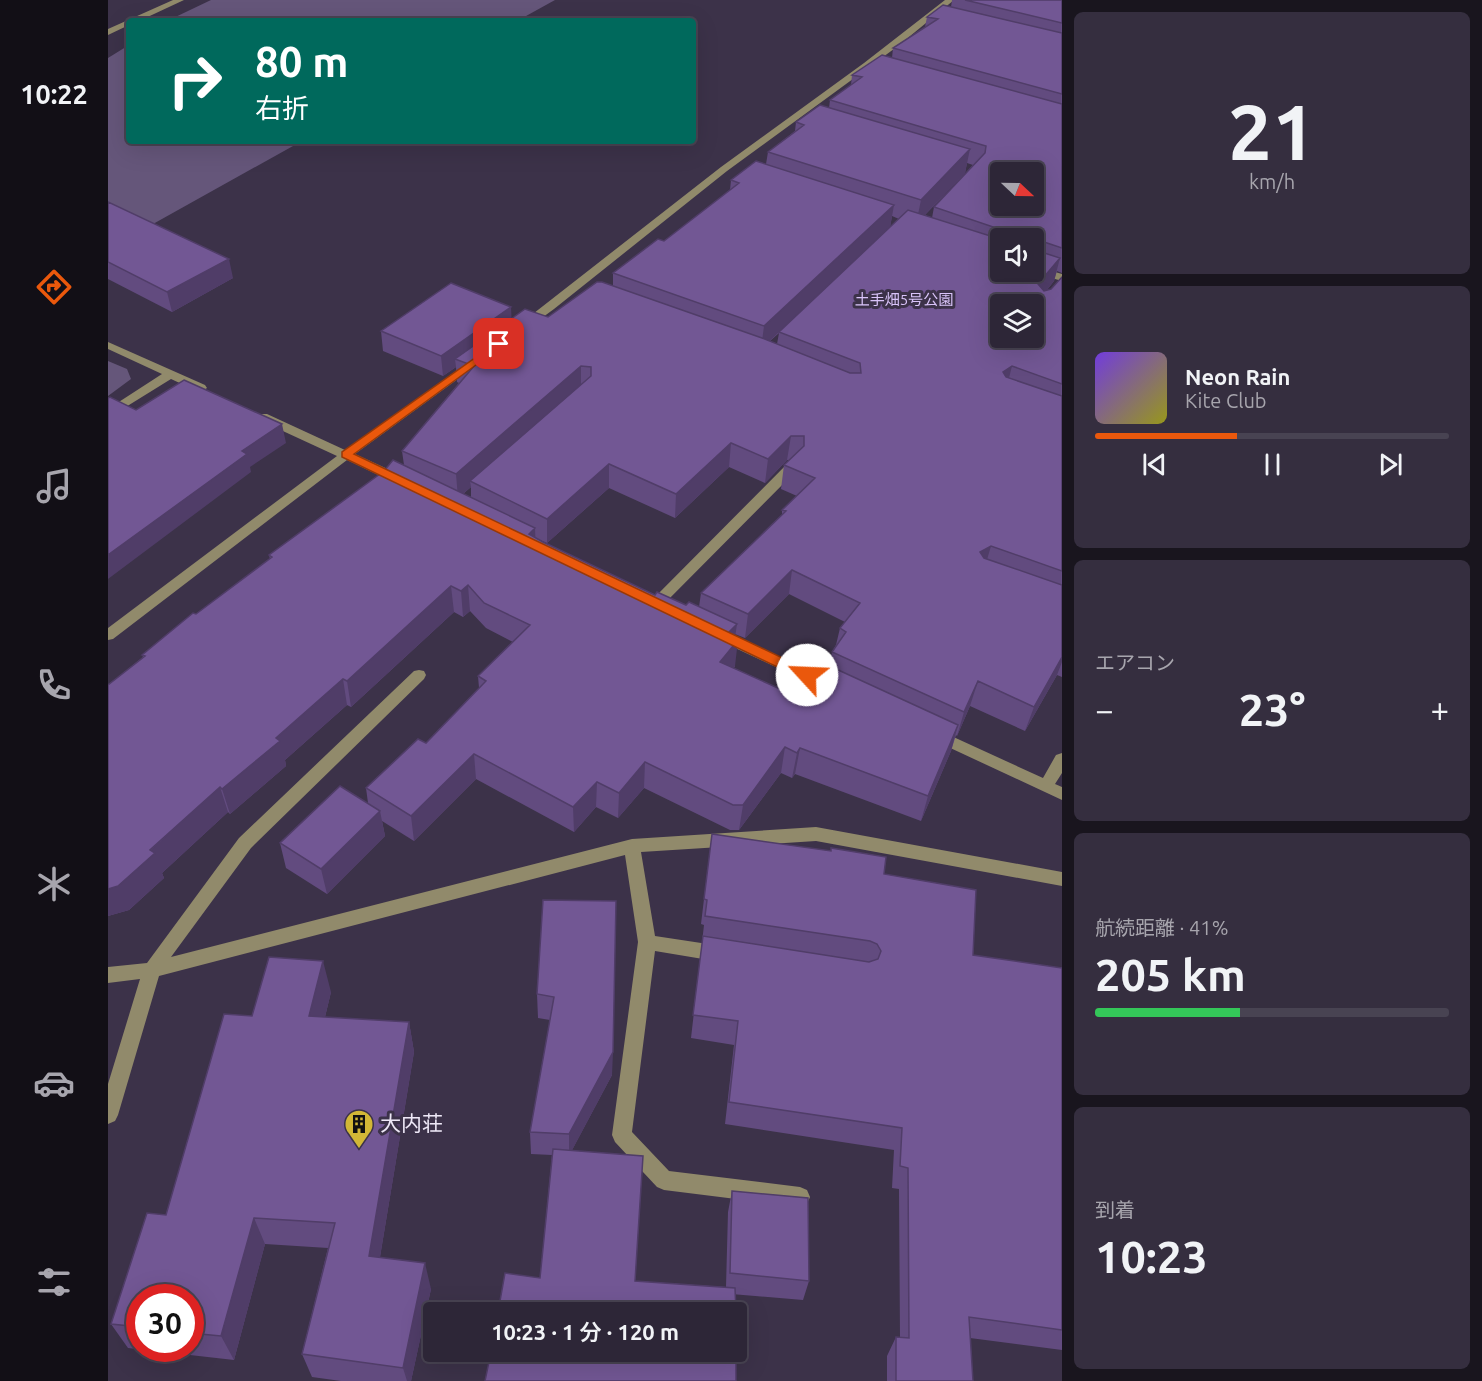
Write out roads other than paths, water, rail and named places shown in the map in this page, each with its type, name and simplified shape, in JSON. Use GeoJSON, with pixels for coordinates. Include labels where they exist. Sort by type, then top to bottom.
{"type":"FeatureCollection","features":[{"type":"Feature","properties":{"kind":"street"},"geometry":{"type":"LineString","coordinates":[[140,18],[180,0]]}},
{"type":"Feature","properties":{"kind":"street"},"geometry":{"type":"LineString","coordinates":[[518,330],[581,291],[731,170],[870,69],[935,18],[950,0]]}},
{"type":"Feature","properties":{"kind":"street"},"geometry":{"type":"LineString","coordinates":[[108,32],[126,24]]}},
{"type":"Feature","properties":{"kind":"street"},"geometry":{"type":"LineString","coordinates":[[1044,274],[1059,284]]}},
{"type":"Feature","properties":{"kind":"street"},"geometry":{"type":"LineString","coordinates":[[108,345],[211,393]]}},
{"type":"Feature","properties":{"kind":"street"},"geometry":{"type":"LineString","coordinates":[[108,635],[346,455],[479,358]]}},
{"type":"Feature","properties":{"kind":"street"},"geometry":{"type":"LineString","coordinates":[[108,414],[170,374]]}},
{"type":"Feature","properties":{"kind":"street"},"geometry":{"type":"LineString","coordinates":[[252,412],[418,488]]}},
{"type":"Feature","properties":{"kind":"street"},"geometry":{"type":"LineString","coordinates":[[656,605],[794,465]]}},
{"type":"Feature","properties":{"kind":"street"},"geometry":{"type":"LineString","coordinates":[[710,630],[840,690]]}},
{"type":"Feature","properties":{"kind":"street"},"geometry":{"type":"LineString","coordinates":[[108,1115],[152,970],[245,843],[419,675]]}},
{"type":"Feature","properties":{"kind":"street"},"geometry":{"type":"LineString","coordinates":[[926,731],[1062,794]]}},
{"type":"Feature","properties":{"kind":"street"},"geometry":{"type":"LineString","coordinates":[[1046,786],[1062,759]]}},
{"type":"Feature","properties":{"kind":"street"},"geometry":{"type":"LineString","coordinates":[[108,975],[152,970],[632,846],[816,834],[1062,879]]}},
{"type":"Feature","properties":{"kind":"street"},"geometry":{"type":"LineString","coordinates":[[632,846],[647,942],[622,1135],[664,1180],[800,1197]]}},
{"type":"Feature","properties":{"kind":"street"},"geometry":{"type":"LineString","coordinates":[[647,942],[738,956]]}},
{"type":"Feature","properties":{"kind":"place","name":"大内荘"},"geometry":{"type":"Point","coordinates":[359,1150]}},
{"type":"Feature","properties":{"kind":"park label","name":"土手畑5号公園"},"geometry":{"type":"Point","coordinates":[904,300]}}]}
